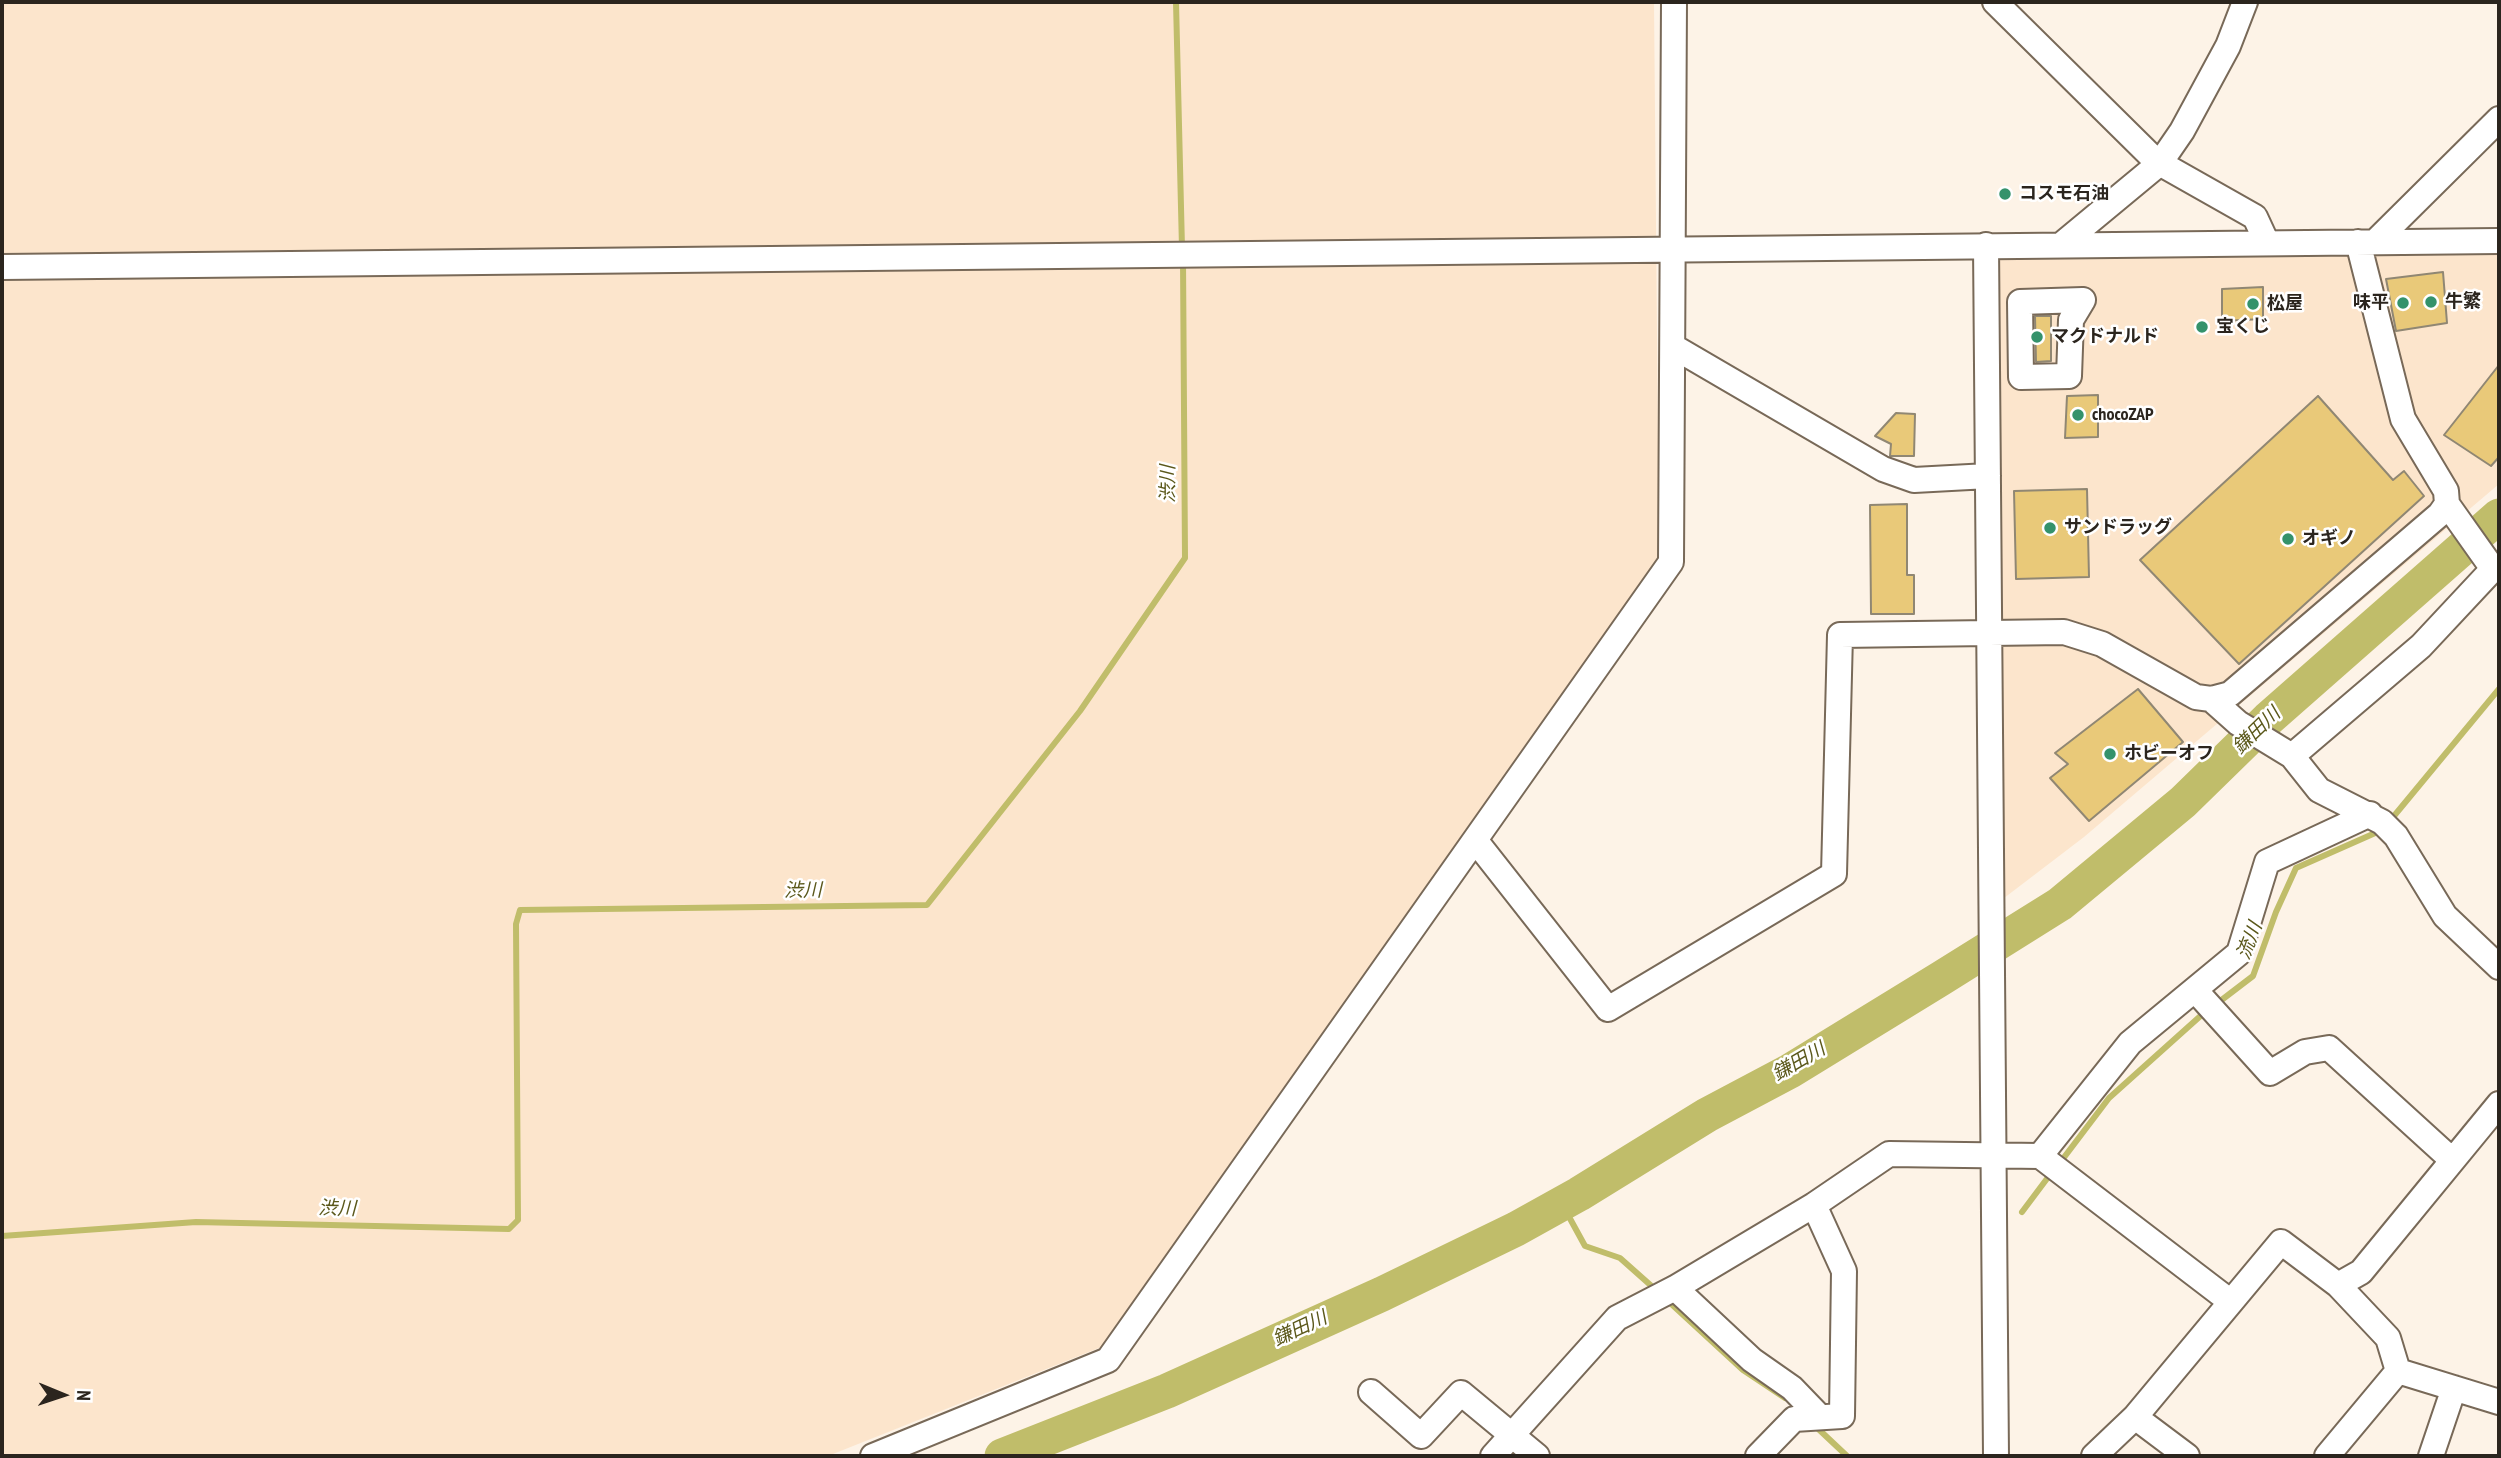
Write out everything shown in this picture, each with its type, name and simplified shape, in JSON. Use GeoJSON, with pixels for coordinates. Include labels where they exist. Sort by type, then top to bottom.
{"type":"FeatureCollection","features":[{"type":"Feature","properties":{"kind":"street"},"geometry":{"type":"LineString","coordinates":[[873,1456],[1108,1360],[1671,562],[1674,2]]}},
{"type":"Feature","properties":{"kind":"street"},"geometry":{"type":"LineString","coordinates":[[1995,2],[2160,163],[2255,217],[2267,243]]}},
{"type":"Feature","properties":{"kind":"street"},"geometry":{"type":"LineString","coordinates":[[2061,245],[2160,163],[2182,131],[2228,46],[2245,2]]}},
{"type":"Feature","properties":{"kind":"street"},"geometry":{"type":"LineString","coordinates":[[2367,242],[2499,119]]}},
{"type":"Feature","properties":{"kind":"street"},"geometry":{"type":"LineString","coordinates":[[2,267],[2499,240]]}},
{"type":"Feature","properties":{"kind":"street"},"geometry":{"type":"LineString","coordinates":[[2287,752],[2421,646],[2493,569],[2453,511],[2446,491],[2403,419],[2367,242]]}},
{"type":"Feature","properties":{"kind":"street"},"geometry":{"type":"LineString","coordinates":[[1986,246],[1996,1456]]}},
{"type":"Feature","properties":{"kind":"street"},"geometry":{"type":"LineString","coordinates":[[1674,347],[1883,469],[1914,480],[1988,476]]}},
{"type":"Feature","properties":{"kind":"street"},"geometry":{"type":"LineString","coordinates":[[1475,840],[1608,1009],[1834,874],[1840,635],[2044,631],[2085,638],[2196,697],[2211,699],[2230,694],[2440,514],[2453,511]]}},
{"type":"Feature","properties":{"kind":"street"},"geometry":{"type":"LineString","coordinates":[[2211,699],[2238,723],[2287,752],[2319,790],[2370,814],[2396,836],[2445,916],[2499,967]]}},
{"type":"Feature","properties":{"kind":"street"},"geometry":{"type":"LineString","coordinates":[[2040,1156],[2130,1043],[2239,953],[2267,862],[2370,814]]}},
{"type":"Feature","properties":{"kind":"street"},"geometry":{"type":"LineString","coordinates":[[2195,990],[2270,1073],[2305,1052],[2329,1048],[2452,1160]]}},
{"type":"Feature","properties":{"kind":"street"},"geometry":{"type":"LineString","coordinates":[[2338,1285],[2361,1272],[2452,1160],[2497,1111]]}},
{"type":"Feature","properties":{"kind":"street"},"geometry":{"type":"LineString","coordinates":[[1493,1456],[1617,1318],[1814,1205],[1889,1154],[2040,1156],[2231,1302]]}},
{"type":"Feature","properties":{"kind":"street"},"geometry":{"type":"LineString","coordinates":[[1758,1456],[1794,1419],[1842,1416],[1844,1271],[1814,1205]]}},
{"type":"Feature","properties":{"kind":"street"},"geometry":{"type":"LineString","coordinates":[[2094,1456],[2135,1417],[2281,1242],[2338,1285],[2388,1338],[2398,1371]]}},
{"type":"Feature","properties":{"kind":"street"},"geometry":{"type":"LineString","coordinates":[[1675,1287],[1752,1360],[1792,1388],[1819,1416]]}},
{"type":"Feature","properties":{"kind":"street"},"geometry":{"type":"LineString","coordinates":[[2398,1371],[2499,1402]]}},
{"type":"Feature","properties":{"kind":"street"},"geometry":{"type":"LineString","coordinates":[[2328,1456],[2398,1371]]}},
{"type":"Feature","properties":{"kind":"street"},"geometry":{"type":"LineString","coordinates":[[2431,1456],[2454,1388]]}},
{"type":"Feature","properties":{"kind":"street"},"geometry":{"type":"LineString","coordinates":[[1371,1392],[1421,1436],[1461,1392],[1537,1456]]}},
{"type":"Feature","properties":{"kind":"street"},"geometry":{"type":"LineString","coordinates":[[2135,1417],[2186,1456]]}},
{"type":"Feature","properties":{"kind":"shaded area"},"geometry":{"type":"Polygon","coordinates":[[[2,2],[1654,2],[1659,557],[1104,1346],[828,1456],[2,1456],[2,2]]]}},
{"type":"Feature","properties":{"kind":"shaded area"},"geometry":{"type":"Polygon","coordinates":[[[2499,241],[2499,484],[2084,837],[1991,908],[1986,246],[2499,241]]]}},
{"type":"Feature","properties":{"kind":"building"},"geometry":{"type":"Polygon","coordinates":[[[2443,272],[2447,323],[2396,331],[2386,279],[2443,272]]]}},
{"type":"Feature","properties":{"kind":"building"},"geometry":{"type":"Polygon","coordinates":[[[2263,287],[2263,319],[2222,321],[2222,289],[2263,287]]]}},
{"type":"Feature","properties":{"kind":"building"},"geometry":{"type":"Polygon","coordinates":[[[2035,316],[2051,316],[2051,361],[2036,362],[2035,316]]]}},
{"type":"Feature","properties":{"kind":"building"},"geometry":{"type":"Polygon","coordinates":[[[2499,365],[2499,457],[2491,466],[2444,435],[2499,365]]]}},
{"type":"Feature","properties":{"kind":"building"},"geometry":{"type":"Polygon","coordinates":[[[2098,395],[2098,437],[2065,438],[2067,396],[2098,395]]]}},
{"type":"Feature","properties":{"kind":"building"},"geometry":{"type":"Polygon","coordinates":[[[2318,396],[2393,480],[2404,471],[2424,496],[2239,664],[2140,560],[2318,396]]]}},
{"type":"Feature","properties":{"kind":"building"},"geometry":{"type":"Polygon","coordinates":[[[1896,413],[1915,414],[1914,456],[1890,456],[1891,444],[1875,436],[1896,413]]]}},
{"type":"Feature","properties":{"kind":"building"},"geometry":{"type":"Polygon","coordinates":[[[2087,489],[2089,577],[2016,579],[2014,491],[2087,489]]]}},
{"type":"Feature","properties":{"kind":"building"},"geometry":{"type":"Polygon","coordinates":[[[1907,504],[1907,575],[1914,575],[1914,614],[1871,614],[1870,505],[1907,504]]]}},
{"type":"Feature","properties":{"kind":"building"},"geometry":{"type":"Polygon","coordinates":[[[2138,689],[2183,742],[2089,821],[2050,778],[2068,764],[2055,753],[2138,689]]]}},
{"type":"Feature","properties":{"kind":"waterway","name":"渋川"},"geometry":{"type":"LineString","coordinates":[[1176,2],[1182,248]]}},
{"type":"Feature","properties":{"kind":"waterway","name":"渋川"},"geometry":{"type":"LineString","coordinates":[[2,1236],[196,1222],[509,1229],[518,1220],[516,924],[520,910],[927,905],[1080,711],[1185,558],[1183,259]]}},
{"type":"Feature","properties":{"kind":"waterway","name":"鎌田川"},"geometry":{"type":"LineString","coordinates":[[1002,1456],[1167,1391],[1382,1294],[1516,1229],[1579,1194],[1707,1115],[1790,1071],[2060,904],[2183,802],[2268,719],[2499,516]]}},
{"type":"Feature","properties":{"kind":"waterway","name":"流川"},"geometry":{"type":"LineString","coordinates":[[2389,822],[2499,689]]}},
{"type":"Feature","properties":{"kind":"waterway","name":"流川"},"geometry":{"type":"LineString","coordinates":[[2215,1005],[2253,976],[2276,912],[2296,868],[2382,830]]}},
{"type":"Feature","properties":{"kind":"waterway","name":"流川"},"geometry":{"type":"LineString","coordinates":[[2059,1164],[2109,1098],[2206,1011]]}},
{"type":"Feature","properties":{"kind":"waterway","name":"流川"},"geometry":{"type":"LineString","coordinates":[[2022,1212],[2052,1172]]}},
{"type":"Feature","properties":{"kind":"waterway"},"geometry":{"type":"LineString","coordinates":[[1562,1204],[1585,1246],[1620,1258],[1656,1290]]}},
{"type":"Feature","properties":{"kind":"waterway"},"geometry":{"type":"LineString","coordinates":[[1667,1300],[1743,1370],[1785,1398]]}},
{"type":"Feature","properties":{"kind":"waterway"},"geometry":{"type":"LineString","coordinates":[[1813,1424],[1847,1456]]}},
{"type":"Feature","properties":{"kind":"place","name":"コスモ石油"},"geometry":{"type":"Point","coordinates":[2005,194]}},
{"type":"Feature","properties":{"kind":"place","name":"牛繁"},"geometry":{"type":"Point","coordinates":[2431,302]}},
{"type":"Feature","properties":{"kind":"place","name":"味平"},"geometry":{"type":"Point","coordinates":[2403,303]}},
{"type":"Feature","properties":{"kind":"place","name":"松屋"},"geometry":{"type":"Point","coordinates":[2253,304]}},
{"type":"Feature","properties":{"kind":"place","name":"宝くじ"},"geometry":{"type":"Point","coordinates":[2202,327]}},
{"type":"Feature","properties":{"kind":"place","name":"マクドナルド"},"geometry":{"type":"Point","coordinates":[2037,337]}},
{"type":"Feature","properties":{"kind":"place","name":"chocoZAP"},"geometry":{"type":"Point","coordinates":[2078,415]}},
{"type":"Feature","properties":{"kind":"place","name":"サンドラッグ"},"geometry":{"type":"Point","coordinates":[2050,528]}},
{"type":"Feature","properties":{"kind":"place","name":"オギノ"},"geometry":{"type":"Point","coordinates":[2288,539]}},
{"type":"Feature","properties":{"kind":"place","name":"ホビーオフ"},"geometry":{"type":"Point","coordinates":[2110,754]}}]}
